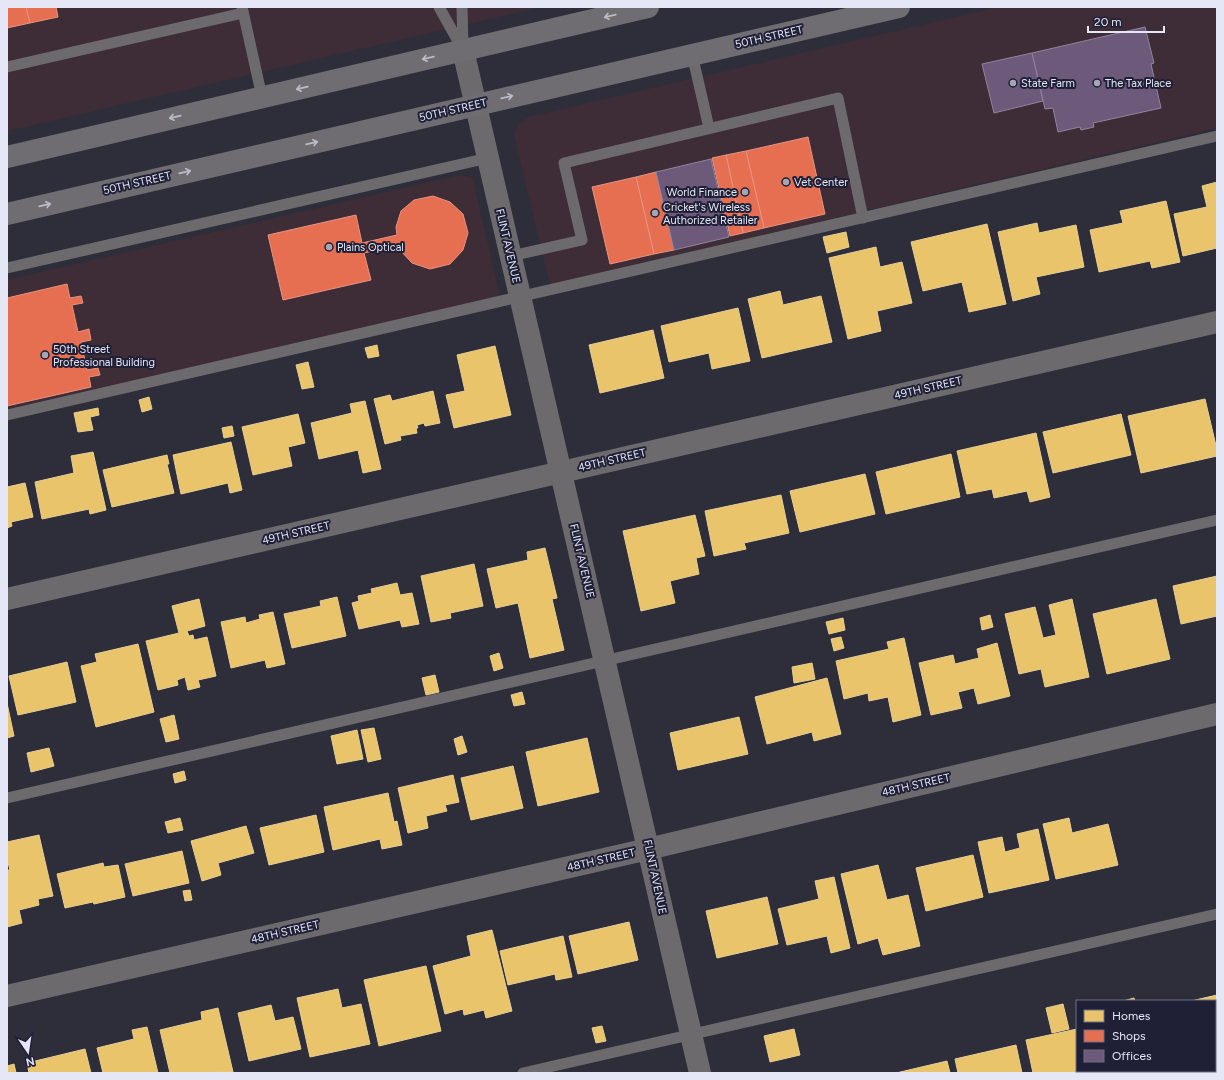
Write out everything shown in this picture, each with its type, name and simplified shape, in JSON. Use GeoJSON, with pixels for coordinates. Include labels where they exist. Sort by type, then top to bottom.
{"type":"FeatureCollection","features":[{"type":"Feature","properties":{"kind":"main road"},"geometry":{"type":"LineString","coordinates":[[7,157],[648,7]]}},
{"type":"Feature","properties":{"kind":"main road","name":"50TH STREET"},"geometry":{"type":"LineString","coordinates":[[7,214],[899,7]]}},
{"type":"Feature","properties":{"kind":"street","name":"FLINT AVENUE"},"geometry":{"type":"LineString","coordinates":[[463,50],[700,1073]]}},
{"type":"Feature","properties":{"kind":"street","name":"49TH STREET"},"geometry":{"type":"LineString","coordinates":[[7,599],[1217,322]]}},
{"type":"Feature","properties":{"kind":"street","name":"48TH STREET"},"geometry":{"type":"LineString","coordinates":[[7,996],[648,849],[1217,714]]}},
{"type":"Feature","properties":{"kind":"lane"},"geometry":{"type":"LineString","coordinates":[[439,7],[463,50]]}},
{"type":"Feature","properties":{"kind":"lane"},"geometry":{"type":"LineString","coordinates":[[462,7],[463,50]]}},
{"type":"Feature","properties":{"kind":"lane"},"geometry":{"type":"LineString","coordinates":[[7,67],[242,10],[262,97]]}},
{"type":"Feature","properties":{"kind":"lane"},"geometry":{"type":"LineString","coordinates":[[692,54],[709,128]]}},
{"type":"Feature","properties":{"kind":"lane"},"geometry":{"type":"LineString","coordinates":[[511,256],[582,240],[564,163],[838,98],[863,218]]}},
{"type":"Feature","properties":{"kind":"lane"},"geometry":{"type":"LineString","coordinates":[[7,416],[1217,136]]}},
{"type":"Feature","properties":{"kind":"lane"},"geometry":{"type":"LineString","coordinates":[[7,268],[488,158]]}},
{"type":"Feature","properties":{"kind":"lane"},"geometry":{"type":"LineString","coordinates":[[7,798],[1217,520]]}},
{"type":"Feature","properties":{"kind":"lane"},"geometry":{"type":"LineString","coordinates":[[524,1073],[1217,914]]}},
{"type":"Feature","properties":{"kind":"shaded area"},"geometry":{"type":"Polygon","coordinates":[[[7,7],[541,7],[7,131],[7,7]]]}},
{"type":"Feature","properties":{"kind":"shaded area"},"geometry":{"type":"Polygon","coordinates":[[[999,7],[1217,7],[1217,128],[550,285],[514,135],[519,124],[528,117],[999,7]]]}},
{"type":"Feature","properties":{"kind":"shaded area"},"geometry":{"type":"Polygon","coordinates":[[[460,175],[473,179],[500,297],[7,409],[7,280],[460,175]]]}},
{"type":"Feature","properties":{"kind":"building: Homes"},"geometry":{"type":"Polygon","coordinates":[[[1217,182],[1217,248],[1183,256],[1174,214],[1207,207],[1202,186],[1217,182]]]}},
{"type":"Feature","properties":{"kind":"building: Homes"},"geometry":{"type":"Polygon","coordinates":[[[1166,201],[1180,262],[1152,268],[1150,261],[1099,272],[1090,230],[1123,223],[1120,211],[1166,201]]]}},
{"type":"Feature","properties":{"kind":"building: Homes"},"geometry":{"type":"Polygon","coordinates":[[[1037,223],[1039,233],[1076,225],[1084,267],[1036,277],[1040,294],[1013,301],[998,232],[1037,223]]]}},
{"type":"Feature","properties":{"kind":"building: Homes"},"geometry":{"type":"Polygon","coordinates":[[[987,224],[1006,304],[969,312],[962,282],[923,291],[911,242],[987,224]]]}},
{"type":"Feature","properties":{"kind":"building: Homes"},"geometry":{"type":"Polygon","coordinates":[[[846,232],[849,247],[827,253],[823,237],[846,232]]]}},
{"type":"Feature","properties":{"kind":"building: Homes"},"geometry":{"type":"Polygon","coordinates":[[[876,247],[880,267],[902,262],[912,303],[877,311],[881,331],[848,339],[829,258],[876,247]]]}},
{"type":"Feature","properties":{"kind":"building: Homes"},"geometry":{"type":"Polygon","coordinates":[[[780,291],[783,305],[821,296],[832,342],[762,358],[748,299],[780,291]]]}},
{"type":"Feature","properties":{"kind":"building: Homes"},"geometry":{"type":"Polygon","coordinates":[[[738,308],[750,361],[712,369],[709,353],[669,362],[661,326],[738,308]]]}},
{"type":"Feature","properties":{"kind":"building: Homes"},"geometry":{"type":"Polygon","coordinates":[[[653,330],[664,378],[600,393],[589,345],[653,330]]]}},
{"type":"Feature","properties":{"kind":"building: Homes"},"geometry":{"type":"Polygon","coordinates":[[[377,345],[379,356],[368,358],[365,348],[377,345]]]}},
{"type":"Feature","properties":{"kind":"building: Homes"},"geometry":{"type":"Polygon","coordinates":[[[495,346],[511,415],[454,428],[446,395],[465,391],[457,355],[495,346]]]}},
{"type":"Feature","properties":{"kind":"building: Homes"},"geometry":{"type":"Polygon","coordinates":[[[308,362],[314,387],[302,389],[296,365],[308,362]]]}},
{"type":"Feature","properties":{"kind":"building: Homes"},"geometry":{"type":"Polygon","coordinates":[[[433,391],[440,423],[425,426],[424,423],[417,425],[417,433],[400,436],[401,440],[385,444],[374,399],[390,395],[392,401],[433,391]]]}},
{"type":"Feature","properties":{"kind":"building: Homes"},"geometry":{"type":"Polygon","coordinates":[[[149,397],[152,409],[142,412],[139,400],[149,397]]]}},
{"type":"Feature","properties":{"kind":"building: Homes"},"geometry":{"type":"Polygon","coordinates":[[[1205,399],[1217,450],[1217,456],[1141,473],[1128,416],[1205,399]]]}},
{"type":"Feature","properties":{"kind":"building: Homes"},"geometry":{"type":"Polygon","coordinates":[[[365,401],[381,469],[363,473],[358,450],[319,459],[311,423],[352,413],[350,404],[365,401]]]}},
{"type":"Feature","properties":{"kind":"building: Homes"},"geometry":{"type":"Polygon","coordinates":[[[98,408],[99,415],[90,417],[93,430],[78,432],[74,413],[98,408]]]}},
{"type":"Feature","properties":{"kind":"building: Homes"},"geometry":{"type":"Polygon","coordinates":[[[298,414],[305,443],[288,447],[292,466],[253,475],[242,427],[298,414]]]}},
{"type":"Feature","properties":{"kind":"building: Homes"},"geometry":{"type":"Polygon","coordinates":[[[1121,414],[1131,455],[1053,473],[1043,432],[1121,414]]]}},
{"type":"Feature","properties":{"kind":"building: Homes"},"geometry":{"type":"Polygon","coordinates":[[[232,426],[234,436],[224,438],[222,428],[232,426]]]}},
{"type":"Feature","properties":{"kind":"building: Homes"},"geometry":{"type":"Polygon","coordinates":[[[1036,433],[1050,497],[1030,502],[1027,491],[994,498],[992,489],[967,494],[957,451],[1036,433]]]}},
{"type":"Feature","properties":{"kind":"building: Homes"},"geometry":{"type":"Polygon","coordinates":[[[231,442],[242,490],[230,493],[228,483],[181,494],[173,455],[231,442]]]}},
{"type":"Feature","properties":{"kind":"building: Homes"},"geometry":{"type":"Polygon","coordinates":[[[93,452],[106,510],[90,514],[89,509],[42,519],[35,482],[74,473],[71,456],[93,452]]]}},
{"type":"Feature","properties":{"kind":"building: Homes"},"geometry":{"type":"Polygon","coordinates":[[[951,454],[960,497],[886,514],[876,472],[951,454]]]}},
{"type":"Feature","properties":{"kind":"building: Homes"},"geometry":{"type":"Polygon","coordinates":[[[167,455],[169,464],[167,464],[174,493],[112,507],[103,470],[167,455]]]}},
{"type":"Feature","properties":{"kind":"building: Homes"},"geometry":{"type":"Polygon","coordinates":[[[865,474],[875,514],[800,532],[790,491],[865,474]]]}},
{"type":"Feature","properties":{"kind":"building: Homes"},"geometry":{"type":"Polygon","coordinates":[[[25,483],[33,517],[11,522],[12,526],[7,528],[7,487],[25,483]]]}},
{"type":"Feature","properties":{"kind":"building: Homes"},"geometry":{"type":"Polygon","coordinates":[[[781,495],[789,533],[744,543],[746,549],[714,556],[705,511],[781,495]]]}},
{"type":"Feature","properties":{"kind":"building: Homes"},"geometry":{"type":"Polygon","coordinates":[[[695,515],[705,556],[696,558],[699,574],[670,581],[675,603],[641,611],[623,531],[695,515]]]}},
{"type":"Feature","properties":{"kind":"building: Homes"},"geometry":{"type":"Polygon","coordinates":[[[545,548],[557,598],[552,599],[564,650],[530,658],[518,603],[496,608],[487,569],[528,560],[527,552],[545,548]]]}},
{"type":"Feature","properties":{"kind":"building: Homes"},"geometry":{"type":"Polygon","coordinates":[[[474,564],[483,606],[450,613],[451,618],[431,622],[421,576],[474,564]]]}},
{"type":"Feature","properties":{"kind":"building: Homes"},"geometry":{"type":"Polygon","coordinates":[[[1217,576],[1217,616],[1181,624],[1173,586],[1217,576]]]}},
{"type":"Feature","properties":{"kind":"building: Homes"},"geometry":{"type":"Polygon","coordinates":[[[397,583],[400,595],[412,593],[419,624],[402,627],[400,620],[359,629],[352,603],[359,601],[358,596],[372,593],[371,589],[397,583]]]}},
{"type":"Feature","properties":{"kind":"building: Homes"},"geometry":{"type":"Polygon","coordinates":[[[337,597],[346,636],[292,648],[284,614],[321,606],[320,601],[337,597]]]}},
{"type":"Feature","properties":{"kind":"building: Homes"},"geometry":{"type":"Polygon","coordinates":[[[199,599],[205,626],[187,631],[189,636],[193,635],[194,640],[207,637],[216,676],[198,680],[200,687],[188,690],[185,677],[177,680],[178,685],[158,690],[146,641],[179,633],[172,606],[199,599]]]}},
{"type":"Feature","properties":{"kind":"building: Homes"},"geometry":{"type":"Polygon","coordinates":[[[1072,599],[1089,677],[1045,687],[1041,669],[1019,674],[1005,614],[1035,607],[1043,638],[1056,635],[1049,605],[1072,599]]]}},
{"type":"Feature","properties":{"kind":"building: Homes"},"geometry":{"type":"Polygon","coordinates":[[[1156,599],[1170,659],[1107,674],[1093,614],[1156,599]]]}},
{"type":"Feature","properties":{"kind":"building: Homes"},"geometry":{"type":"Polygon","coordinates":[[[273,612],[285,664],[267,668],[265,660],[231,668],[221,622],[245,617],[246,623],[260,619],[259,615],[273,612]]]}},
{"type":"Feature","properties":{"kind":"building: Homes"},"geometry":{"type":"Polygon","coordinates":[[[990,615],[993,627],[982,630],[980,618],[990,615]]]}},
{"type":"Feature","properties":{"kind":"building: Homes"},"geometry":{"type":"Polygon","coordinates":[[[843,618],[845,630],[829,634],[826,622],[843,618]]]}},
{"type":"Feature","properties":{"kind":"building: Homes"},"geometry":{"type":"Polygon","coordinates":[[[841,637],[844,648],[834,651],[831,639],[841,637]]]}},
{"type":"Feature","properties":{"kind":"building: Homes"},"geometry":{"type":"Polygon","coordinates":[[[904,638],[921,715],[893,722],[888,697],[869,701],[868,693],[844,699],[836,661],[889,649],[887,642],[904,638]]]}},
{"type":"Feature","properties":{"kind":"building: Homes"},"geometry":{"type":"Polygon","coordinates":[[[997,643],[1010,696],[978,704],[974,688],[958,692],[962,708],[931,715],[919,663],[953,655],[955,664],[979,658],[977,649],[997,643]]]}},
{"type":"Feature","properties":{"kind":"building: Homes"},"geometry":{"type":"Polygon","coordinates":[[[138,644],[154,712],[96,727],[81,666],[97,662],[95,654],[138,644]]]}},
{"type":"Feature","properties":{"kind":"building: Homes"},"geometry":{"type":"Polygon","coordinates":[[[499,653],[503,668],[494,671],[490,656],[499,653]]]}},
{"type":"Feature","properties":{"kind":"building: Homes"},"geometry":{"type":"Polygon","coordinates":[[[67,662],[76,702],[18,715],[9,676],[67,662]]]}},
{"type":"Feature","properties":{"kind":"building: Homes"},"geometry":{"type":"Polygon","coordinates":[[[812,663],[815,679],[794,683],[792,667],[812,663]]]}},
{"type":"Feature","properties":{"kind":"building: Homes"},"geometry":{"type":"Polygon","coordinates":[[[435,675],[439,692],[426,695],[422,678],[435,675]]]}},
{"type":"Feature","properties":{"kind":"building: Homes"},"geometry":{"type":"Polygon","coordinates":[[[827,678],[841,734],[814,741],[812,732],[767,744],[755,697],[827,678]]]}},
{"type":"Feature","properties":{"kind":"building: Homes"},"geometry":{"type":"Polygon","coordinates":[[[522,692],[525,704],[514,706],[511,695],[522,692]]]}},
{"type":"Feature","properties":{"kind":"building: Homes"},"geometry":{"type":"Polygon","coordinates":[[[7,703],[14,736],[7,738],[7,703]]]}},
{"type":"Feature","properties":{"kind":"building: Homes"},"geometry":{"type":"Polygon","coordinates":[[[174,715],[179,739],[166,742],[160,719],[174,715]]]}},
{"type":"Feature","properties":{"kind":"building: Homes"},"geometry":{"type":"Polygon","coordinates":[[[739,717],[748,754],[678,770],[670,733],[739,717]]]}},
{"type":"Feature","properties":{"kind":"building: Homes"},"geometry":{"type":"Polygon","coordinates":[[[374,728],[381,759],[368,762],[361,730],[374,728]]]}},
{"type":"Feature","properties":{"kind":"building: Homes"},"geometry":{"type":"Polygon","coordinates":[[[357,730],[363,759],[337,764],[331,736],[357,730]]]}},
{"type":"Feature","properties":{"kind":"building: Homes"},"geometry":{"type":"Polygon","coordinates":[[[462,736],[467,752],[458,755],[454,739],[462,736]]]}},
{"type":"Feature","properties":{"kind":"building: Homes"},"geometry":{"type":"Polygon","coordinates":[[[587,738],[599,792],[538,806],[526,752],[587,738]]]}},
{"type":"Feature","properties":{"kind":"building: Homes"},"geometry":{"type":"Polygon","coordinates":[[[49,748],[54,766],[31,772],[27,753],[49,748]]]}},
{"type":"Feature","properties":{"kind":"building: Homes"},"geometry":{"type":"Polygon","coordinates":[[[513,766],[523,808],[471,820],[461,778],[513,766]]]}},
{"type":"Feature","properties":{"kind":"building: Homes"},"geometry":{"type":"Polygon","coordinates":[[[184,771],[186,780],[175,783],[173,774],[184,771]]]}},
{"type":"Feature","properties":{"kind":"building: Homes"},"geometry":{"type":"Polygon","coordinates":[[[453,775],[459,802],[445,805],[447,811],[426,816],[428,828],[408,833],[398,788],[453,775]]]}},
{"type":"Feature","properties":{"kind":"building: Homes"},"geometry":{"type":"Polygon","coordinates":[[[388,793],[394,822],[397,821],[402,845],[382,849],[380,839],[333,850],[324,807],[388,793]]]}},
{"type":"Feature","properties":{"kind":"building: Homes"},"geometry":{"type":"Polygon","coordinates":[[[316,815],[324,852],[269,865],[260,828],[316,815]]]}},
{"type":"Feature","properties":{"kind":"building: Homes"},"geometry":{"type":"Polygon","coordinates":[[[180,818],[183,830],[168,833],[165,822],[180,818]]]}},
{"type":"Feature","properties":{"kind":"building: Homes"},"geometry":{"type":"Polygon","coordinates":[[[1069,818],[1072,833],[1108,824],[1118,865],[1056,879],[1043,824],[1069,818]]]}},
{"type":"Feature","properties":{"kind":"building: Homes"},"geometry":{"type":"Polygon","coordinates":[[[246,826],[254,853],[218,863],[221,875],[202,881],[191,841],[246,826]]]}},
{"type":"Feature","properties":{"kind":"building: Homes"},"geometry":{"type":"Polygon","coordinates":[[[1038,829],[1049,880],[989,893],[978,842],[1002,837],[1005,852],[1020,848],[1017,834],[1038,829]]]}},
{"type":"Feature","properties":{"kind":"building: Homes"},"geometry":{"type":"Polygon","coordinates":[[[39,835],[53,896],[38,899],[39,905],[19,910],[22,923],[7,927],[7,870],[10,870],[7,859],[7,842],[39,835]]]}},
{"type":"Feature","properties":{"kind":"building: Homes"},"geometry":{"type":"Polygon","coordinates":[[[182,851],[189,883],[133,896],[125,864],[182,851]]]}},
{"type":"Feature","properties":{"kind":"building: Homes"},"geometry":{"type":"Polygon","coordinates":[[[973,855],[983,897],[926,911],[916,868],[973,855]]]}},
{"type":"Feature","properties":{"kind":"building: Homes"},"geometry":{"type":"Polygon","coordinates":[[[103,863],[104,867],[118,865],[125,897],[94,904],[93,902],[65,908],[57,874],[103,863]]]}},
{"type":"Feature","properties":{"kind":"building: Homes"},"geometry":{"type":"Polygon","coordinates":[[[878,865],[887,900],[908,895],[920,946],[883,955],[878,938],[858,944],[841,874],[878,865]]]}},
{"type":"Feature","properties":{"kind":"building: Homes"},"geometry":{"type":"Polygon","coordinates":[[[834,877],[850,948],[831,953],[827,936],[787,945],[778,909],[819,899],[815,881],[834,877]]]}},
{"type":"Feature","properties":{"kind":"building: Homes"},"geometry":{"type":"Polygon","coordinates":[[[190,890],[192,900],[185,901],[183,891],[190,890]]]}},
{"type":"Feature","properties":{"kind":"building: Homes"},"geometry":{"type":"Polygon","coordinates":[[[767,897],[778,944],[717,958],[706,911],[767,897]]]}},
{"type":"Feature","properties":{"kind":"building: Homes"},"geometry":{"type":"Polygon","coordinates":[[[629,922],[638,960],[578,974],[569,936],[629,922]]]}},
{"type":"Feature","properties":{"kind":"building: Homes"},"geometry":{"type":"Polygon","coordinates":[[[492,930],[512,1011],[486,1018],[484,1010],[464,1015],[463,1009],[445,1014],[433,966],[471,956],[467,936],[492,930]]]}},
{"type":"Feature","properties":{"kind":"building: Homes"},"geometry":{"type":"Polygon","coordinates":[[[563,936],[572,977],[556,980],[555,974],[508,985],[500,951],[563,936]]]}},
{"type":"Feature","properties":{"kind":"building: Homes"},"geometry":{"type":"Polygon","coordinates":[[[426,966],[441,1031],[379,1046],[364,980],[426,966]]]}},
{"type":"Feature","properties":{"kind":"building: Homes"},"geometry":{"type":"Polygon","coordinates":[[[338,989],[342,1008],[361,1004],[370,1044],[310,1057],[297,998],[338,989]]]}},
{"type":"Feature","properties":{"kind":"building: Homes"},"geometry":{"type":"Polygon","coordinates":[[[1217,995],[1217,1041],[1216,1000],[1195,1000],[1217,995]]]}},
{"type":"Feature","properties":{"kind":"building: Homes"},"geometry":{"type":"Polygon","coordinates":[[[1063,1004],[1069,1029],[1052,1033],[1046,1008],[1063,1004]]]}},
{"type":"Feature","properties":{"kind":"building: Homes"},"geometry":{"type":"Polygon","coordinates":[[[271,1005],[275,1021],[293,1017],[301,1049],[249,1061],[238,1013],[271,1005]]]}},
{"type":"Feature","properties":{"kind":"building: Homes"},"geometry":{"type":"Polygon","coordinates":[[[218,1008],[233,1072],[170,1073],[160,1030],[202,1020],[201,1012],[218,1008]]]}},
{"type":"Feature","properties":{"kind":"building: Homes"},"geometry":{"type":"Polygon","coordinates":[[[602,1026],[606,1041],[596,1043],[592,1028],[602,1026]]]}},
{"type":"Feature","properties":{"kind":"building: Homes"},"geometry":{"type":"Polygon","coordinates":[[[147,1027],[158,1073],[103,1073],[97,1048],[134,1039],[132,1030],[147,1027]]]}},
{"type":"Feature","properties":{"kind":"building: Homes"},"geometry":{"type":"Polygon","coordinates":[[[794,1029],[800,1055],[770,1062],[764,1036],[794,1029]]]}},
{"type":"Feature","properties":{"kind":"building: Homes"},"geometry":{"type":"Polygon","coordinates":[[[1076,1029],[1076,1072],[1097,1073],[1033,1073],[1026,1040],[1076,1029]]]}},
{"type":"Feature","properties":{"kind":"building: Homes"},"geometry":{"type":"Polygon","coordinates":[[[1016,1045],[1022,1073],[958,1073],[955,1059],[1016,1045]]]}},
{"type":"Feature","properties":{"kind":"building: Homes"},"geometry":{"type":"Polygon","coordinates":[[[85,1049],[91,1073],[29,1073],[27,1063],[85,1049]]]}},
{"type":"Feature","properties":{"kind":"building: Homes"},"geometry":{"type":"Polygon","coordinates":[[[947,1061],[950,1073],[896,1073],[947,1061]]]}},
{"type":"Feature","properties":{"kind":"building: Homes"},"geometry":{"type":"Polygon","coordinates":[[[14,1064],[16,1073],[7,1073],[7,1066],[14,1064]]]}},
{"type":"Feature","properties":{"kind":"building: Shops"},"geometry":{"type":"Polygon","coordinates":[[[7,7],[26,7],[30,23],[7,28],[7,7]]]}},
{"type":"Feature","properties":{"kind":"building: Shops"},"geometry":{"type":"Polygon","coordinates":[[[26,7],[56,7],[58,17],[30,23],[26,7]]]}},
{"type":"Feature","properties":{"kind":"building: Shops","name":"Vet Center"},"geometry":{"type":"Polygon","coordinates":[[[808,137],[825,214],[764,228],[746,151],[808,137]]]}},
{"type":"Feature","properties":{"kind":"building: Shops","name":"World Finance"},"geometry":{"type":"Polygon","coordinates":[[[746,151],[764,228],[743,233],[726,155],[746,151]]]}},
{"type":"Feature","properties":{"kind":"building: Shops"},"geometry":{"type":"Polygon","coordinates":[[[726,155],[743,233],[730,236],[712,158],[726,155]]]}},
{"type":"Feature","properties":{"kind":"building: Shops","name":"Cricket's Wireless Authorized Retailer"},"geometry":{"type":"Polygon","coordinates":[[[656,172],[674,250],[654,254],[636,177],[656,172]]]}},
{"type":"Feature","properties":{"kind":"building: Shops"},"geometry":{"type":"Polygon","coordinates":[[[636,177],[654,254],[610,264],[592,187],[636,177]]]}},
{"type":"Feature","properties":{"kind":"building: Shops","name":"Plains Optical"},"geometry":{"type":"Polygon","coordinates":[[[433,196],[450,202],[463,214],[468,233],[463,250],[450,264],[430,269],[412,263],[400,250],[399,245],[364,253],[371,280],[283,300],[268,235],[356,215],[362,243],[397,235],[396,227],[401,211],[414,200],[433,196]]]}},
{"type":"Feature","properties":{"kind":"building: Shops","name":"50th Street Professional Building"},"geometry":{"type":"Polygon","coordinates":[[[67,284],[70,298],[81,296],[83,303],[72,305],[78,332],[89,329],[91,340],[81,342],[87,370],[98,368],[100,375],[89,377],[91,387],[7,406],[7,298],[67,284]]]}},
{"type":"Feature","properties":{"kind":"building: Offices","name":"The Tax Place"},"geometry":{"type":"Polygon","coordinates":[[[1145,27],[1154,63],[1151,64],[1161,108],[1093,123],[1094,127],[1081,130],[1080,127],[1058,132],[1053,108],[1045,109],[1032,53],[1145,27]]]}},
{"type":"Feature","properties":{"kind":"building: Offices","name":"State Farm"},"geometry":{"type":"Polygon","coordinates":[[[1032,53],[1043,101],[994,113],[982,64],[1032,53]]]}},
{"type":"Feature","properties":{"kind":"building: Offices"},"geometry":{"type":"Polygon","coordinates":[[[711,159],[729,237],[674,250],[656,172],[711,159]]]}},
{"type":"Feature","properties":{"kind":"place","name":"State Farm"},"geometry":{"type":"Point","coordinates":[1013,83]}},
{"type":"Feature","properties":{"kind":"place","name":"The Tax Place"},"geometry":{"type":"Point","coordinates":[1097,83]}},
{"type":"Feature","properties":{"kind":"place","name":"Vet Center"},"geometry":{"type":"Point","coordinates":[786,182]}},
{"type":"Feature","properties":{"kind":"place","name":"World Finance"},"geometry":{"type":"Point","coordinates":[745,192]}},
{"type":"Feature","properties":{"kind":"place","name":"Cricket's Wireless Authorized Retailer"},"geometry":{"type":"Point","coordinates":[655,213]}},
{"type":"Feature","properties":{"kind":"place","name":"Plains Optical"},"geometry":{"type":"Point","coordinates":[329,247]}},
{"type":"Feature","properties":{"kind":"place","name":"50th Street Professional Building"},"geometry":{"type":"Point","coordinates":[45,355]}}]}
